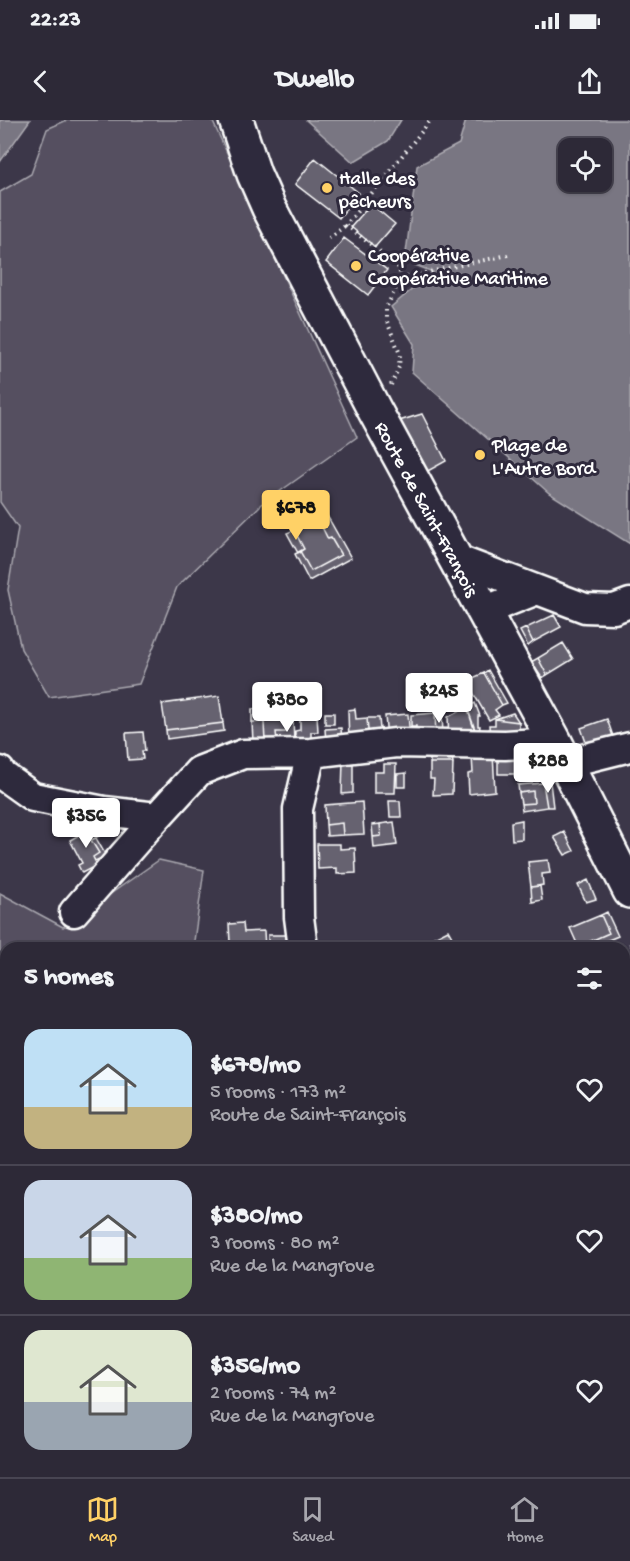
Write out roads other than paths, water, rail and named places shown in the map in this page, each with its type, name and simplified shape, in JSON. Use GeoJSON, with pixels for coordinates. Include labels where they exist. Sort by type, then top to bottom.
{"type":"FeatureCollection","features":[{"type":"Feature","properties":{"kind":"main road","name":"Route de Saint-François"},"geometry":{"type":"LineString","coordinates":[[238,129],[268,208],[375,411],[561,753],[630,891]]}},
{"type":"Feature","properties":{"kind":"street"},"geometry":{"type":"LineString","coordinates":[[456,559],[585,608],[614,609],[630,603]]}},
{"type":"Feature","properties":{"kind":"street"},"geometry":{"type":"LineString","coordinates":[[484,611],[537,590]]}},
{"type":"Feature","properties":{"kind":"street"},"geometry":{"type":"LineString","coordinates":[[74,912],[199,771],[243,754],[311,753],[396,743],[505,745],[561,753],[630,747]]}},
{"type":"Feature","properties":{"kind":"street"},"geometry":{"type":"LineString","coordinates":[[302,942],[299,917],[298,809],[311,753]]}},
{"type":"Feature","properties":{"kind":"street"},"geometry":{"type":"LineString","coordinates":[[0,771],[2,775],[33,797],[104,812],[157,817]]}},
{"type":"Feature","properties":{"kind":"place","name":"Halle des pêcheurs"},"geometry":{"type":"Point","coordinates":[327,188]}},
{"type":"Feature","properties":{"kind":"place","name":"Coopérative Coopérative Maritime"},"geometry":{"type":"Point","coordinates":[356,266]}},
{"type":"Feature","properties":{"kind":"place","name":"Plage de L'Autre Bord"},"geometry":{"type":"Point","coordinates":[480,455]}}]}
